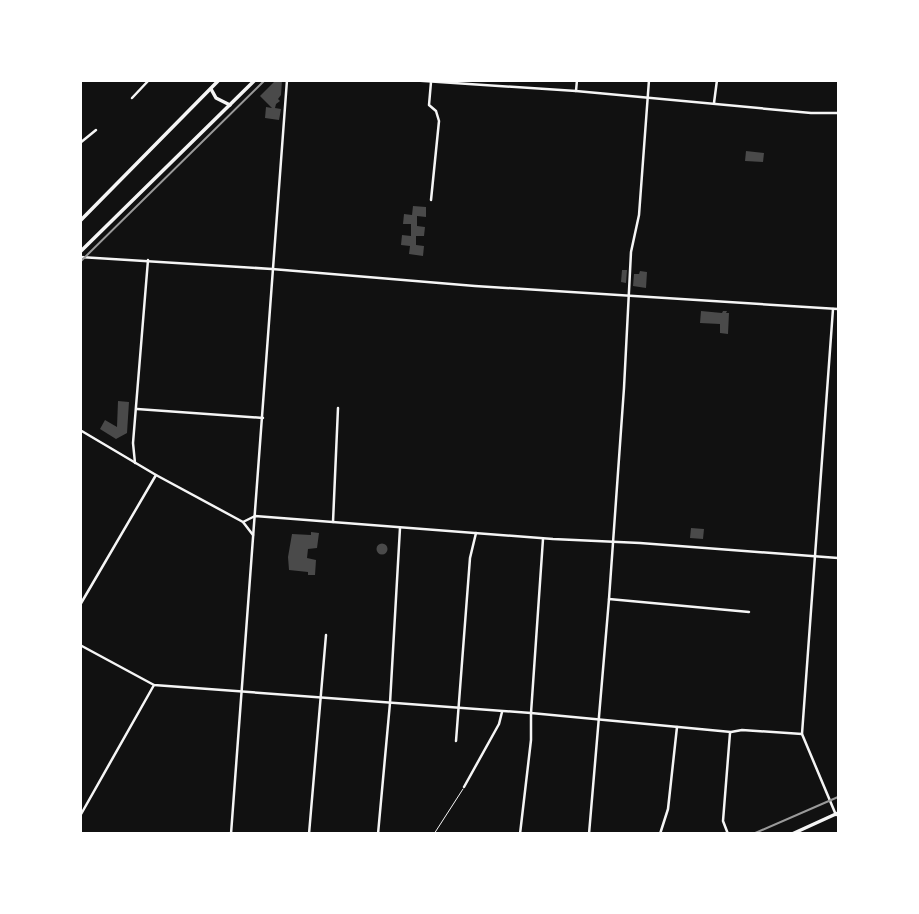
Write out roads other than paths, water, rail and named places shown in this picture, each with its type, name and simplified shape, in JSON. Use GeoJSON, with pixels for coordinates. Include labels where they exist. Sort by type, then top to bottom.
{"type":"FeatureCollection","features":[{"type":"Feature","properties":{"kind":"main road"},"geometry":{"type":"LineString","coordinates":[[80,221],[219,80]]}},
{"type":"Feature","properties":{"kind":"main road"},"geometry":{"type":"LineString","coordinates":[[80,255],[255,80]]}},
{"type":"Feature","properties":{"kind":"main road"},"geometry":{"type":"LineString","coordinates":[[211,89],[216,98],[230,105]]}},
{"type":"Feature","properties":{"kind":"main road"},"geometry":{"type":"LineString","coordinates":[[792,834],[837,814]]}},
{"type":"Feature","properties":{"kind":"street"},"geometry":{"type":"LineString","coordinates":[[132,98],[149,80]]}},
{"type":"Feature","properties":{"kind":"street"},"geometry":{"type":"LineString","coordinates":[[231,834],[287,80]]}},
{"type":"Feature","properties":{"kind":"street"},"geometry":{"type":"LineString","coordinates":[[409,80],[516,86],[811,113],[838,113]]}},
{"type":"Feature","properties":{"kind":"street"},"geometry":{"type":"LineString","coordinates":[[516,80],[516,86]]}},
{"type":"Feature","properties":{"kind":"street"},"geometry":{"type":"LineString","coordinates":[[576,91],[577,80]]}},
{"type":"Feature","properties":{"kind":"street"},"geometry":{"type":"LineString","coordinates":[[589,834],[609,599],[631,252],[639,215],[649,80]]}},
{"type":"Feature","properties":{"kind":"street"},"geometry":{"type":"LineString","coordinates":[[715,103],[717,80]]}},
{"type":"Feature","properties":{"kind":"street"},"geometry":{"type":"LineString","coordinates":[[431,82],[429,105],[436,111],[439,126],[431,200]]}},
{"type":"Feature","properties":{"kind":"street"},"geometry":{"type":"LineString","coordinates":[[80,143],[96,130]]}},
{"type":"Feature","properties":{"kind":"street"},"geometry":{"type":"LineString","coordinates":[[80,255],[475,286],[836,309],[802,734],[837,814]]}},
{"type":"Feature","properties":{"kind":"street"},"geometry":{"type":"LineString","coordinates":[[135,463],[133,443],[148,260]]}},
{"type":"Feature","properties":{"kind":"street"},"geometry":{"type":"LineString","coordinates":[[136,408],[263,418]]}},
{"type":"Feature","properties":{"kind":"street"},"geometry":{"type":"LineString","coordinates":[[333,522],[338,408]]}},
{"type":"Feature","properties":{"kind":"street"},"geometry":{"type":"LineString","coordinates":[[80,430],[243,522],[254,536]]}},
{"type":"Feature","properties":{"kind":"street"},"geometry":{"type":"LineString","coordinates":[[119,453],[130,453],[133,443]]}},
{"type":"Feature","properties":{"kind":"street"},"geometry":{"type":"LineString","coordinates":[[80,605],[156,475]]}},
{"type":"Feature","properties":{"kind":"street"},"geometry":{"type":"LineString","coordinates":[[243,522],[256,516],[543,539],[613,541],[838,558]]}},
{"type":"Feature","properties":{"kind":"street"},"geometry":{"type":"LineString","coordinates":[[378,834],[390,703],[400,528]]}},
{"type":"Feature","properties":{"kind":"street"},"geometry":{"type":"LineString","coordinates":[[456,741],[470,558],[476,533]]}},
{"type":"Feature","properties":{"kind":"street"},"geometry":{"type":"LineString","coordinates":[[520,834],[531,740],[543,539]]}},
{"type":"Feature","properties":{"kind":"street"},"geometry":{"type":"LineString","coordinates":[[609,599],[749,612]]}},
{"type":"Feature","properties":{"kind":"street"},"geometry":{"type":"LineString","coordinates":[[309,834],[327,635]]}},
{"type":"Feature","properties":{"kind":"street"},"geometry":{"type":"LineString","coordinates":[[80,645],[154,685],[599,718],[731,732],[742,730],[802,734]]}},
{"type":"Feature","properties":{"kind":"street"},"geometry":{"type":"LineString","coordinates":[[80,816],[154,685]]}},
{"type":"Feature","properties":{"kind":"street"},"geometry":{"type":"LineString","coordinates":[[464,787],[499,724],[502,711]]}},
{"type":"Feature","properties":{"kind":"street"},"geometry":{"type":"LineString","coordinates":[[660,834],[668,809],[677,726]]}},
{"type":"Feature","properties":{"kind":"street"},"geometry":{"type":"LineString","coordinates":[[728,834],[723,821],[731,732]]}},
{"type":"Feature","properties":{"kind":"lane"},"geometry":{"type":"LineString","coordinates":[[434,834],[464,787]]}},
{"type":"Feature","properties":{"kind":"tram line"},"geometry":{"type":"LineString","coordinates":[[80,262],[265,80]]}},
{"type":"Feature","properties":{"kind":"tram line"},"geometry":{"type":"LineString","coordinates":[[753,834],[838,797]]}}]}
